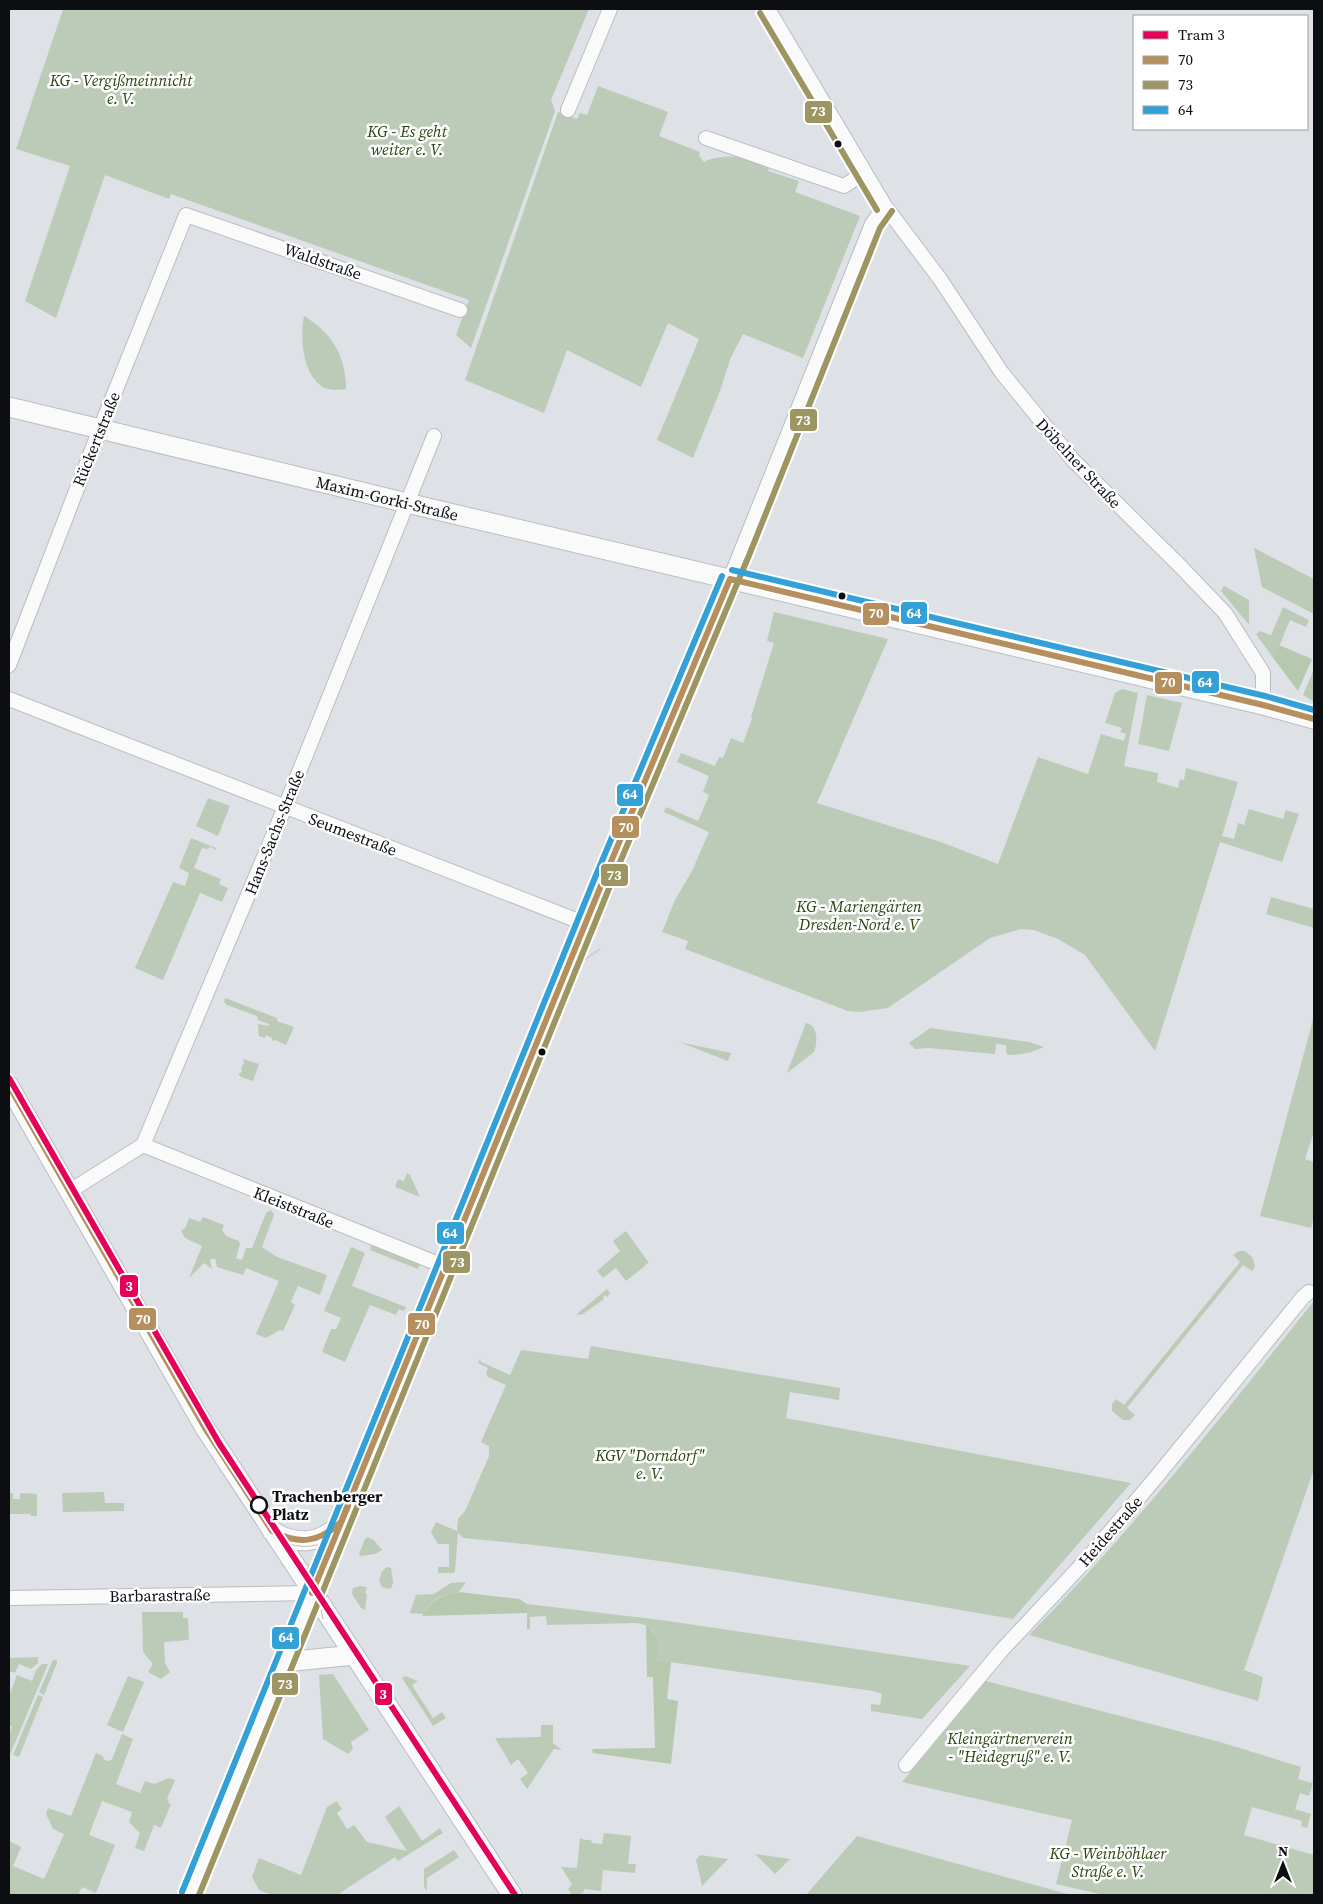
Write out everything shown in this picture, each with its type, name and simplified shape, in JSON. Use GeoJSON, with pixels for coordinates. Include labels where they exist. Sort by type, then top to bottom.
{"type":"FeatureCollection","features":[{"type":"Feature","properties":{"kind":"street"},"geometry":{"type":"LineString","coordinates":[[568,110],[610,9]]}},
{"type":"Feature","properties":{"kind":"street","name":"Döbelner Straße"},"geometry":{"type":"LineString","coordinates":[[768,9],[885,206],[940,278],[1002,373],[1026,405],[1073,460],[1172,558],[1225,614],[1263,672],[1263,704]]}},
{"type":"Feature","properties":{"kind":"street"},"geometry":{"type":"LineString","coordinates":[[706,138],[844,186],[864,173]]}},
{"type":"Feature","properties":{"kind":"street"},"geometry":{"type":"LineString","coordinates":[[190,1895],[716,607],[730,579],[872,224],[885,206]]}},
{"type":"Feature","properties":{"kind":"street","name":"Waldstraße"},"geometry":{"type":"LineString","coordinates":[[186,214],[460,310]]}},
{"type":"Feature","properties":{"kind":"street","name":"Rückertstraße"},"geometry":{"type":"LineString","coordinates":[[9,665],[100,429],[186,214]]}},
{"type":"Feature","properties":{"kind":"street","name":"Maxim-Gorki-Straße"},"geometry":{"type":"LineString","coordinates":[[9,407],[407,503],[1263,704],[1314,719]]}},
{"type":"Feature","properties":{"kind":"street","name":"Hans-Sachs-Straße"},"geometry":{"type":"LineString","coordinates":[[143,1145],[285,807],[434,436]]}},
{"type":"Feature","properties":{"kind":"street","name":"Seumestraße"},"geometry":{"type":"LineString","coordinates":[[9,699],[586,924]]}},
{"type":"Feature","properties":{"kind":"street"},"geometry":{"type":"LineString","coordinates":[[9,1086],[205,1428],[512,1895]]}},
{"type":"Feature","properties":{"kind":"street"},"geometry":{"type":"LineString","coordinates":[[70,1191],[143,1145]]}},
{"type":"Feature","properties":{"kind":"street","name":"Kleiststraße"},"geometry":{"type":"LineString","coordinates":[[143,1145],[446,1267]]}},
{"type":"Feature","properties":{"kind":"street","name":"Heidestraße"},"geometry":{"type":"LineString","coordinates":[[906,1765],[1001,1651],[1087,1558],[1152,1483],[1309,1292]]}},
{"type":"Feature","properties":{"kind":"street"},"geometry":{"type":"LineString","coordinates":[[272,1531],[278,1535],[297,1540],[317,1540],[335,1529],[341,1522]]}},
{"type":"Feature","properties":{"kind":"street","name":"Barbarastraße"},"geometry":{"type":"LineString","coordinates":[[9,1598],[312,1593]]}},
{"type":"Feature","properties":{"kind":"street"},"geometry":{"type":"LineString","coordinates":[[285,1662],[354,1655]]}},
{"type":"Feature","properties":{"kind":"green space","name":"KG - Es geht weiter e. V."},"geometry":{"type":"Polygon","coordinates":[[[63,9],[589,9],[551,100],[555,111],[471,348],[456,335],[469,300],[171,194],[169,199],[105,175],[56,318],[25,301],[70,166],[16,149],[63,9]]]}},
{"type":"Feature","properties":{"kind":"green space"},"geometry":{"type":"Polygon","coordinates":[[[598,86],[668,112],[659,136],[700,152],[699,156],[704,162],[710,159],[727,157],[756,160],[769,167],[768,171],[799,181],[795,192],[860,216],[803,358],[743,334],[731,357],[720,391],[693,458],[657,440],[699,339],[668,323],[641,387],[567,350],[544,413],[465,380],[558,112],[577,119],[580,113],[587,115],[598,86]]]}},
{"type":"Feature","properties":{"kind":"green space"},"geometry":{"type":"Polygon","coordinates":[[[304,316],[322,330],[336,346],[343,366],[346,389],[324,388],[313,378],[304,352],[302,333],[304,316]]]}},
{"type":"Feature","properties":{"kind":"green space"},"geometry":{"type":"Polygon","coordinates":[[[1254,548],[1314,579],[1314,614],[1262,587],[1254,548]]]}},
{"type":"Feature","properties":{"kind":"green space"},"geometry":{"type":"Polygon","coordinates":[[[1224,586],[1249,600],[1249,625],[1221,591],[1224,586]]]}},
{"type":"Feature","properties":{"kind":"green space"},"geometry":{"type":"Polygon","coordinates":[[[1283,607],[1309,620],[1306,627],[1290,620],[1274,659],[1256,634],[1260,631],[1271,635],[1283,607]]]}},
{"type":"Feature","properties":{"kind":"green space","name":"KG - Mariengärten Dresden-Nord e. V"},"geometry":{"type":"Polygon","coordinates":[[[774,612],[888,639],[817,803],[941,842],[998,864],[1038,757],[1088,774],[1101,734],[1124,741],[1126,734],[1120,732],[1122,728],[1105,723],[1115,693],[1122,689],[1138,693],[1124,766],[1158,773],[1157,782],[1178,788],[1180,779],[1184,780],[1186,768],[1238,782],[1222,836],[1234,839],[1238,823],[1244,825],[1249,809],[1283,819],[1286,810],[1299,814],[1282,862],[1220,842],[1155,1051],[1085,955],[1058,939],[1034,930],[1021,929],[990,938],[888,1008],[859,1012],[848,1011],[685,949],[688,941],[662,932],[675,900],[692,871],[709,832],[664,812],[666,807],[698,821],[709,795],[703,792],[709,776],[677,762],[681,753],[715,766],[719,757],[723,758],[731,738],[743,743],[774,643],[767,641],[774,612]]]}},
{"type":"Feature","properties":{"kind":"green space"},"geometry":{"type":"Polygon","coordinates":[[[1279,645],[1312,659],[1298,691],[1274,659],[1279,645]]]}},
{"type":"Feature","properties":{"kind":"green space"},"geometry":{"type":"Polygon","coordinates":[[[1314,669],[1314,702],[1303,695],[1314,669]]]}},
{"type":"Feature","properties":{"kind":"green space"},"geometry":{"type":"Polygon","coordinates":[[[1147,695],[1182,703],[1169,751],[1138,744],[1147,695]]]}},
{"type":"Feature","properties":{"kind":"green space"},"geometry":{"type":"Polygon","coordinates":[[[208,798],[230,806],[218,836],[196,826],[208,798]]]}},
{"type":"Feature","properties":{"kind":"green space"},"geometry":{"type":"Polygon","coordinates":[[[191,838],[216,848],[215,850],[211,847],[207,849],[202,848],[194,868],[221,879],[219,884],[228,888],[222,902],[200,893],[163,980],[135,968],[173,882],[185,886],[189,873],[179,868],[191,838]]]}},
{"type":"Feature","properties":{"kind":"green space"},"geometry":{"type":"Polygon","coordinates":[[[1271,897],[1314,909],[1314,928],[1266,914],[1271,897]]]}},
{"type":"Feature","properties":{"kind":"green space"},"geometry":{"type":"Polygon","coordinates":[[[225,998],[277,1018],[277,1021],[294,1027],[286,1045],[275,1040],[272,1041],[272,1038],[266,1035],[265,1038],[259,1036],[258,1024],[269,1026],[269,1024],[258,1020],[257,1016],[227,1005],[224,1002],[225,998]]]}},
{"type":"Feature","properties":{"kind":"green space"},"geometry":{"type":"Polygon","coordinates":[[[1314,1016],[1314,1132],[1305,1159],[1314,1162],[1314,1217],[1311,1228],[1260,1216],[1314,1016]]]}},
{"type":"Feature","properties":{"kind":"green space"},"geometry":{"type":"Polygon","coordinates":[[[806,1023],[810,1024],[815,1030],[816,1044],[814,1052],[787,1073],[806,1023]]]}},
{"type":"Feature","properties":{"kind":"green space"},"geometry":{"type":"Polygon","coordinates":[[[930,1028],[1029,1042],[1044,1047],[1017,1055],[1008,1055],[1006,1045],[996,1044],[995,1054],[929,1048],[915,1049],[909,1043],[930,1028]]]}},
{"type":"Feature","properties":{"kind":"green space"},"geometry":{"type":"Polygon","coordinates":[[[679,1042],[731,1053],[728,1061],[679,1042]]]}},
{"type":"Feature","properties":{"kind":"green space"},"geometry":{"type":"Polygon","coordinates":[[[243,1059],[259,1064],[253,1081],[238,1074],[242,1072],[243,1059]]]}},
{"type":"Feature","properties":{"kind":"green space"},"geometry":{"type":"Polygon","coordinates":[[[407,1173],[410,1175],[420,1197],[395,1187],[398,1179],[404,1181],[407,1173]]]}},
{"type":"Feature","properties":{"kind":"green space"},"geometry":{"type":"Polygon","coordinates":[[[271,1210],[274,1215],[262,1247],[277,1257],[327,1275],[320,1295],[298,1286],[291,1302],[295,1305],[283,1331],[280,1330],[266,1338],[256,1334],[279,1281],[246,1268],[243,1275],[217,1267],[215,1258],[210,1260],[212,1269],[204,1263],[189,1278],[202,1246],[185,1238],[181,1231],[186,1227],[189,1218],[200,1222],[203,1217],[224,1225],[222,1230],[226,1236],[239,1241],[240,1244],[236,1258],[242,1260],[246,1248],[252,1248],[266,1213],[271,1210]]]}},
{"type":"Feature","properties":{"kind":"green space"},"geometry":{"type":"Polygon","coordinates":[[[626,1231],[649,1263],[645,1264],[626,1281],[616,1268],[603,1278],[597,1271],[620,1251],[613,1241],[626,1231]]]}},
{"type":"Feature","properties":{"kind":"green space"},"geometry":{"type":"Polygon","coordinates":[[[372,1244],[420,1264],[418,1269],[370,1250],[372,1244]]]}},
{"type":"Feature","properties":{"kind":"green space"},"geometry":{"type":"Polygon","coordinates":[[[351,1247],[365,1253],[352,1286],[406,1307],[404,1311],[399,1309],[396,1315],[370,1305],[345,1362],[322,1352],[331,1329],[336,1329],[341,1318],[324,1311],[351,1247]]]}},
{"type":"Feature","properties":{"kind":"green space"},"geometry":{"type":"Polygon","coordinates":[[[1239,1251],[1245,1251],[1252,1257],[1255,1266],[1252,1271],[1243,1265],[1127,1408],[1135,1415],[1130,1420],[1123,1420],[1112,1411],[1112,1404],[1116,1399],[1124,1405],[1240,1262],[1233,1255],[1239,1251]]]}},
{"type":"Feature","properties":{"kind":"green space"},"geometry":{"type":"Polygon","coordinates":[[[607,1289],[610,1293],[607,1297],[605,1295],[604,1299],[583,1314],[577,1315],[578,1313],[607,1289]]]}},
{"type":"Feature","properties":{"kind":"green space"},"geometry":{"type":"Polygon","coordinates":[[[1313,1302],[1314,1472],[1244,1670],[1263,1677],[1258,1701],[1029,1635],[1067,1596],[1140,1514],[1313,1302]]]}},
{"type":"Feature","properties":{"kind":"green space","name":"KGV \"Dorndorf\" e. V."},"geometry":{"type":"Polygon","coordinates":[[[591,1346],[840,1388],[839,1400],[790,1392],[786,1418],[1131,1483],[1013,1619],[670,1562],[463,1538],[458,1533],[454,1573],[438,1573],[438,1567],[449,1567],[449,1544],[438,1544],[431,1532],[436,1522],[457,1531],[458,1519],[465,1511],[489,1456],[489,1446],[481,1442],[506,1385],[488,1377],[486,1373],[488,1368],[478,1363],[480,1359],[481,1362],[510,1375],[521,1350],[588,1359],[591,1346]]]}},
{"type":"Feature","properties":{"kind":"green space"},"geometry":{"type":"Polygon","coordinates":[[[104,1492],[105,1503],[124,1503],[124,1511],[63,1512],[62,1493],[104,1492]]]}},
{"type":"Feature","properties":{"kind":"green space"},"geometry":{"type":"Polygon","coordinates":[[[9,1493],[13,1493],[13,1499],[20,1499],[20,1493],[37,1494],[37,1516],[9,1514],[9,1493]]]}},
{"type":"Feature","properties":{"kind":"green space"},"geometry":{"type":"Polygon","coordinates":[[[367,1537],[374,1540],[382,1550],[375,1554],[361,1556],[359,1554],[367,1537]]]}},
{"type":"Feature","properties":{"kind":"green space"},"geometry":{"type":"Polygon","coordinates":[[[387,1567],[391,1568],[393,1582],[392,1587],[389,1589],[382,1587],[379,1581],[382,1571],[387,1567]]]}},
{"type":"Feature","properties":{"kind":"green space"},"geometry":{"type":"Polygon","coordinates":[[[466,1582],[459,1592],[447,1594],[434,1601],[423,1614],[410,1613],[416,1595],[434,1594],[451,1583],[466,1582]]]}},
{"type":"Feature","properties":{"kind":"green space"},"geometry":{"type":"Polygon","coordinates":[[[367,1587],[365,1610],[361,1608],[352,1594],[353,1588],[367,1587]]]}},
{"type":"Feature","properties":{"kind":"green space"},"geometry":{"type":"Polygon","coordinates":[[[459,1592],[519,1599],[527,1604],[527,1613],[422,1616],[437,1599],[447,1594],[459,1592]]]}},
{"type":"Feature","properties":{"kind":"green space"},"geometry":{"type":"Polygon","coordinates":[[[527,1604],[661,1620],[970,1666],[922,1719],[871,1711],[871,1704],[880,1705],[882,1694],[873,1691],[656,1660],[654,1632],[645,1625],[637,1623],[547,1625],[546,1616],[530,1617],[530,1629],[527,1629],[527,1604]]]}},
{"type":"Feature","properties":{"kind":"green space"},"geometry":{"type":"Polygon","coordinates":[[[142,1612],[183,1612],[183,1618],[188,1618],[189,1640],[164,1642],[165,1663],[170,1672],[161,1679],[148,1672],[153,1664],[143,1652],[142,1612]]]}},
{"type":"Feature","properties":{"kind":"green space"},"geometry":{"type":"Polygon","coordinates":[[[646,1625],[656,1637],[656,1660],[671,1662],[667,1699],[678,1701],[671,1764],[593,1753],[592,1749],[655,1748],[653,1677],[647,1677],[646,1625]]]}},
{"type":"Feature","properties":{"kind":"green space"},"geometry":{"type":"Polygon","coordinates":[[[38,1657],[38,1663],[31,1669],[19,1664],[15,1673],[9,1671],[9,1658],[38,1657]]]}},
{"type":"Feature","properties":{"kind":"green space"},"geometry":{"type":"Polygon","coordinates":[[[53,1660],[57,1660],[57,1663],[44,1695],[39,1692],[53,1660]]]}},
{"type":"Feature","properties":{"kind":"green space"},"geometry":{"type":"Polygon","coordinates":[[[42,1664],[48,1664],[9,1757],[9,1735],[12,1727],[9,1725],[9,1696],[17,1675],[32,1681],[36,1670],[42,1664]]]}},
{"type":"Feature","properties":{"kind":"green space"},"geometry":{"type":"Polygon","coordinates":[[[333,1674],[369,1730],[351,1742],[353,1749],[348,1754],[323,1739],[319,1675],[333,1674]]]}},
{"type":"Feature","properties":{"kind":"green space"},"geometry":{"type":"Polygon","coordinates":[[[128,1676],[144,1682],[123,1732],[107,1725],[128,1676]]]}},
{"type":"Feature","properties":{"kind":"green space"},"geometry":{"type":"Polygon","coordinates":[[[405,1676],[418,1681],[412,1685],[433,1718],[442,1712],[446,1718],[433,1726],[402,1678],[405,1676]]]}},
{"type":"Feature","properties":{"kind":"green space","name":"Kleingärtnerverein - \"Heidegruß\" e. V."},"geometry":{"type":"Polygon","coordinates":[[[986,1681],[1220,1742],[1301,1767],[1298,1779],[1313,1783],[1309,1796],[1300,1793],[1295,1809],[1311,1814],[1307,1828],[1301,1826],[1302,1821],[1252,1807],[1244,1835],[1314,1855],[1314,1895],[1104,1895],[1056,1884],[1072,1820],[902,1782],[986,1681]]]}},
{"type":"Feature","properties":{"kind":"green space"},"geometry":{"type":"Polygon","coordinates":[[[38,1695],[43,1697],[19,1757],[13,1755],[38,1695]]]}},
{"type":"Feature","properties":{"kind":"green space"},"geometry":{"type":"Polygon","coordinates":[[[541,1725],[553,1725],[553,1743],[562,1750],[554,1749],[527,1789],[520,1779],[528,1773],[518,1759],[511,1765],[495,1738],[541,1737],[541,1725]]]}},
{"type":"Feature","properties":{"kind":"green space"},"geometry":{"type":"Polygon","coordinates":[[[122,1734],[133,1739],[116,1784],[140,1793],[145,1781],[154,1784],[169,1778],[175,1780],[167,1799],[169,1800],[168,1803],[171,1804],[161,1828],[154,1825],[144,1851],[135,1848],[140,1833],[129,1822],[132,1812],[102,1801],[89,1835],[115,1845],[96,1893],[82,1887],[78,1895],[9,1895],[9,1841],[21,1847],[13,1866],[44,1879],[64,1834],[53,1829],[46,1814],[48,1808],[71,1816],[96,1753],[103,1756],[104,1760],[109,1761],[112,1759],[122,1734]]]}},
{"type":"Feature","properties":{"kind":"green space"},"geometry":{"type":"Polygon","coordinates":[[[337,1801],[342,1809],[337,1813],[347,1829],[354,1825],[367,1842],[407,1851],[385,1817],[399,1806],[422,1841],[440,1828],[443,1833],[398,1861],[395,1857],[337,1895],[272,1895],[259,1890],[252,1877],[259,1858],[301,1875],[327,1807],[337,1801]]]}},
{"type":"Feature","properties":{"kind":"green space"},"geometry":{"type":"Polygon","coordinates":[[[604,1833],[631,1836],[628,1864],[636,1864],[635,1873],[603,1870],[601,1891],[584,1889],[584,1892],[578,1895],[572,1895],[568,1889],[572,1884],[561,1867],[577,1868],[580,1838],[591,1840],[592,1843],[602,1844],[604,1833]]]}},
{"type":"Feature","properties":{"kind":"green space"},"geometry":{"type":"Polygon","coordinates":[[[857,1836],[1071,1895],[806,1895],[857,1836]]]}},
{"type":"Feature","properties":{"kind":"green space"},"geometry":{"type":"Polygon","coordinates":[[[454,1850],[459,1857],[427,1878],[427,1892],[424,1886],[424,1869],[454,1850]]]}},
{"type":"Feature","properties":{"kind":"green space"},"geometry":{"type":"Polygon","coordinates":[[[755,1854],[790,1859],[775,1874],[755,1854]]]}},
{"type":"Feature","properties":{"kind":"green space"},"geometry":{"type":"Polygon","coordinates":[[[700,1855],[728,1859],[702,1886],[696,1860],[700,1855]]]}},
{"type":"Feature","properties":{"kind":"tram line"},"geometry":{"type":"LineString","coordinates":[[331,1615],[326,1588],[331,1561],[565,984],[580,963],[600,949]]}},
{"type":"Feature","properties":{"kind":"tram line","name":"3"},"geometry":{"type":"LineString","coordinates":[[9,1078],[219,1443],[515,1895]]}},
{"type":"Feature","properties":{"kind":"tram line"},"geometry":{"type":"LineString","coordinates":[[323,1619],[318,1594],[319,1571],[394,1385]]}},
{"type":"Feature","properties":{"kind":"tram line"},"geometry":{"type":"LineString","coordinates":[[272,1526],[297,1536],[314,1536],[329,1529],[336,1522]]}},
{"type":"Feature","properties":{"kind":"tram line"},"geometry":{"type":"LineString","coordinates":[[268,1534],[284,1542],[300,1546],[317,1545],[333,1538]]}},
{"type":"Feature","properties":{"kind":"transit line","name":"73"},"geometry":{"type":"LineString","coordinates":[[760,13],[877,210]]}},
{"type":"Feature","properties":{"kind":"transit line","name":"73"},"geometry":{"type":"LineString","coordinates":[[199,1895],[610,886],[750,553],[880,228],[892,211]]}},
{"type":"Feature","properties":{"kind":"transit line","name":"64"},"geometry":{"type":"LineString","coordinates":[[732,570],[1265,696],[1314,710]]}},
{"type":"Feature","properties":{"kind":"transit line","name":"64"},"geometry":{"type":"LineString","coordinates":[[182,1892],[594,880],[722,576]]}},
{"type":"Feature","properties":{"kind":"transit line","name":"70"},"geometry":{"type":"LineString","coordinates":[[730,579],[1263,705],[1314,719]]}},
{"type":"Feature","properties":{"kind":"transit line","name":"70"},"geometry":{"type":"LineString","coordinates":[[9,1086],[205,1428],[272,1531],[291,1538],[308,1540],[333,1529],[341,1522],[602,883],[730,579]]}},
{"type":"Feature","properties":{"kind":"transit line","name":"70"},"geometry":{"type":"LineString","coordinates":[[312,1593],[348,1506]]}},
{"type":"Feature","properties":{"kind":"place","name":"Trachenberger Platz"},"geometry":{"type":"Point","coordinates":[259,1505]}},
{"type":"Feature","properties":{"kind":"park label","name":"KG - Vergißmeinnicht e. V."},"geometry":{"type":"Point","coordinates":[121,89]}},
{"type":"Feature","properties":{"kind":"park label","name":"KG - Weinböhlaer Straße e. V."},"geometry":{"type":"Point","coordinates":[1108,1862]}}]}
